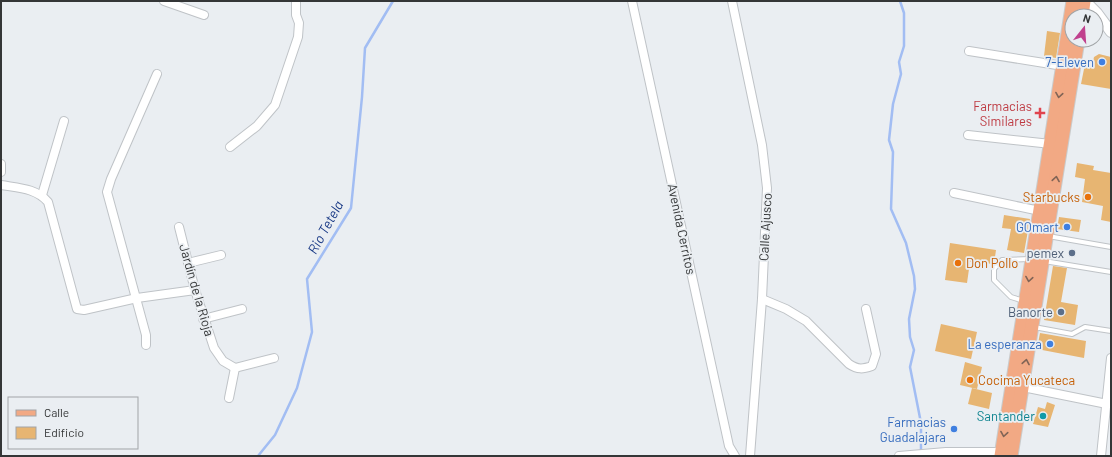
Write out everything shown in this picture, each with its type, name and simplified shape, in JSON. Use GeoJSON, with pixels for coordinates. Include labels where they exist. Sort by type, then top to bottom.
{"type":"FeatureCollection","features":[{"type":"Feature","properties":{"kind":"main road"},"geometry":{"type":"LineString","coordinates":[[1017,386],[1032,326],[1038,260],[1040,211],[1073,1]]}},
{"type":"Feature","properties":{"kind":"main road"},"geometry":{"type":"LineString","coordinates":[[1006,454],[1017,386],[1026,301],[1047,236],[1077,48]]}},
{"type":"Feature","properties":{"kind":"street"},"geometry":{"type":"LineString","coordinates":[[164,1],[204,15]]}},
{"type":"Feature","properties":{"kind":"street"},"geometry":{"type":"LineString","coordinates":[[230,147],[257,126],[275,105],[298,37],[296,1]]}},
{"type":"Feature","properties":{"kind":"street","name":"Avenida Cerritos"},"geometry":{"type":"LineString","coordinates":[[632,1],[729,446],[735,456]]}},
{"type":"Feature","properties":{"kind":"street","name":"Calle Ajusco"},"geometry":{"type":"LineString","coordinates":[[732,1],[765,163],[767,188],[762,299],[750,456]]}},
{"type":"Feature","properties":{"kind":"street"},"geometry":{"type":"LineString","coordinates":[[1084,1],[1097,13],[1111,32]]}},
{"type":"Feature","properties":{"kind":"street"},"geometry":{"type":"LineString","coordinates":[[969,51],[1063,66]]}},
{"type":"Feature","properties":{"kind":"street"},"geometry":{"type":"LineString","coordinates":[[146,345],[146,335],[137,298],[107,192],[111,179],[157,74]]}},
{"type":"Feature","properties":{"kind":"street"},"geometry":{"type":"LineString","coordinates":[[42,194],[64,121]]}},
{"type":"Feature","properties":{"kind":"street"},"geometry":{"type":"LineString","coordinates":[[968,135],[1051,144]]}},
{"type":"Feature","properties":{"kind":"street"},"geometry":{"type":"LineString","coordinates":[[1,164],[1,172]]}},
{"type":"Feature","properties":{"kind":"street"},"geometry":{"type":"LineString","coordinates":[[1,185],[42,194],[48,202],[77,310],[84,310],[137,298],[195,290]]}},
{"type":"Feature","properties":{"kind":"street"},"geometry":{"type":"LineString","coordinates":[[954,193],[1040,211]]}},
{"type":"Feature","properties":{"kind":"street","name":"Jardín de la Rioja"},"geometry":{"type":"LineString","coordinates":[[178,227],[195,290],[214,348],[223,361],[235,368]]}},
{"type":"Feature","properties":{"kind":"street"},"geometry":{"type":"LineString","coordinates":[[188,263],[221,255]]}},
{"type":"Feature","properties":{"kind":"street"},"geometry":{"type":"LineString","coordinates":[[762,299],[786,309],[806,321],[849,364],[855,368],[863,369],[872,366],[876,354],[866,309]]}},
{"type":"Feature","properties":{"kind":"street"},"geometry":{"type":"LineString","coordinates":[[204,319],[242,309]]}},
{"type":"Feature","properties":{"kind":"street"},"geometry":{"type":"LineString","coordinates":[[228,398],[235,368],[274,358]]}},
{"type":"Feature","properties":{"kind":"street"},"geometry":{"type":"LineString","coordinates":[[1101,456],[1109,405],[1111,358]]}},
{"type":"Feature","properties":{"kind":"street"},"geometry":{"type":"LineString","coordinates":[[1017,386],[1109,405]]}},
{"type":"Feature","properties":{"kind":"street"},"geometry":{"type":"LineString","coordinates":[[900,456],[946,452],[1006,454]]}},
{"type":"Feature","properties":{"kind":"lane"},"geometry":{"type":"LineString","coordinates":[[1047,236],[1111,247]]}},
{"type":"Feature","properties":{"kind":"lane"},"geometry":{"type":"LineString","coordinates":[[1026,301],[1011,297],[994,280],[994,269],[1002,260],[1038,260],[1111,272]]}},
{"type":"Feature","properties":{"kind":"lane"},"geometry":{"type":"LineString","coordinates":[[1032,326],[1072,334],[1085,327],[1111,331]]}},
{"type":"Feature","properties":{"kind":"building"},"geometry":{"type":"Polygon","coordinates":[[[1047,31],[1060,33],[1056,58],[1044,56],[1047,31]]]}},
{"type":"Feature","properties":{"kind":"building"},"geometry":{"type":"Polygon","coordinates":[[[1099,54],[1111,57],[1111,89],[1081,84],[1085,64],[1092,66],[1094,57],[1099,54]]]}},
{"type":"Feature","properties":{"kind":"building"},"geometry":{"type":"Polygon","coordinates":[[[1077,163],[1094,166],[1093,170],[1111,173],[1111,222],[1101,220],[1103,206],[1082,202],[1085,179],[1075,177],[1077,163]]]}},
{"type":"Feature","properties":{"kind":"building"},"geometry":{"type":"Polygon","coordinates":[[[1004,215],[1030,219],[1024,253],[1007,250],[1011,229],[1002,228],[1004,215]]]}},
{"type":"Feature","properties":{"kind":"building"},"geometry":{"type":"Polygon","coordinates":[[[1059,217],[1081,220],[1079,232],[1057,229],[1059,217]]]}},
{"type":"Feature","properties":{"kind":"building","name":"Don Pollo"},"geometry":{"type":"Polygon","coordinates":[[[950,243],[996,250],[994,264],[970,262],[967,283],[945,280],[950,243]]]}},
{"type":"Feature","properties":{"kind":"building"},"geometry":{"type":"Polygon","coordinates":[[[1053,266],[1067,268],[1061,302],[1078,305],[1075,325],[1044,320],[1053,266]]]}},
{"type":"Feature","properties":{"kind":"building"},"geometry":{"type":"Polygon","coordinates":[[[941,324],[977,332],[971,359],[935,351],[941,324]]]}},
{"type":"Feature","properties":{"kind":"building"},"geometry":{"type":"Polygon","coordinates":[[[1040,333],[1086,341],[1084,358],[1037,349],[1040,333]]]}},
{"type":"Feature","properties":{"kind":"building","name":"Cocima Yucateca"},"geometry":{"type":"Polygon","coordinates":[[[965,362],[982,367],[977,389],[960,385],[965,362]]]}},
{"type":"Feature","properties":{"kind":"building"},"geometry":{"type":"Polygon","coordinates":[[[972,388],[992,393],[989,409],[968,404],[972,388]]]}},
{"type":"Feature","properties":{"kind":"building","name":"Santander"},"geometry":{"type":"Polygon","coordinates":[[[1047,402],[1055,405],[1048,427],[1033,424],[1038,407],[1045,409],[1047,402]]]}},
{"type":"Feature","properties":{"kind":"waterway","name":"Rio Tetela"},"geometry":{"type":"LineString","coordinates":[[258,456],[275,435],[297,388],[312,332],[307,279],[351,208],[362,97],[365,48],[393,1]]}},
{"type":"Feature","properties":{"kind":"waterway"},"geometry":{"type":"LineString","coordinates":[[900,1],[904,13],[904,46],[899,62],[901,74],[893,104],[889,140],[893,152],[891,209],[906,243],[914,276],[915,289],[909,319],[910,337],[914,350],[910,367],[921,423],[921,452]]}},
{"type":"Feature","properties":{"kind":"place","name":"7-Eleven"},"geometry":{"type":"Point","coordinates":[1102,62]}},
{"type":"Feature","properties":{"kind":"place","name":"Farmacias Similares"},"geometry":{"type":"Point","coordinates":[1040,113]}},
{"type":"Feature","properties":{"kind":"place","name":"Starbucks"},"geometry":{"type":"Point","coordinates":[1088,197]}},
{"type":"Feature","properties":{"kind":"place","name":"GOmart"},"geometry":{"type":"Point","coordinates":[1067,227]}},
{"type":"Feature","properties":{"kind":"place","name":"pemex"},"geometry":{"type":"Point","coordinates":[1072,253]}},
{"type":"Feature","properties":{"kind":"place","name":"Don Pollo"},"geometry":{"type":"Point","coordinates":[958,263]}},
{"type":"Feature","properties":{"kind":"place","name":"Banorte"},"geometry":{"type":"Point","coordinates":[1061,312]}},
{"type":"Feature","properties":{"kind":"place","name":"La esperanza"},"geometry":{"type":"Point","coordinates":[1050,344]}},
{"type":"Feature","properties":{"kind":"place","name":"Cocima Yucateca"},"geometry":{"type":"Point","coordinates":[970,380]}},
{"type":"Feature","properties":{"kind":"place","name":"Santander"},"geometry":{"type":"Point","coordinates":[1043,416]}},
{"type":"Feature","properties":{"kind":"place","name":"Farmacias Guadalajara"},"geometry":{"type":"Point","coordinates":[954,429]}}]}
